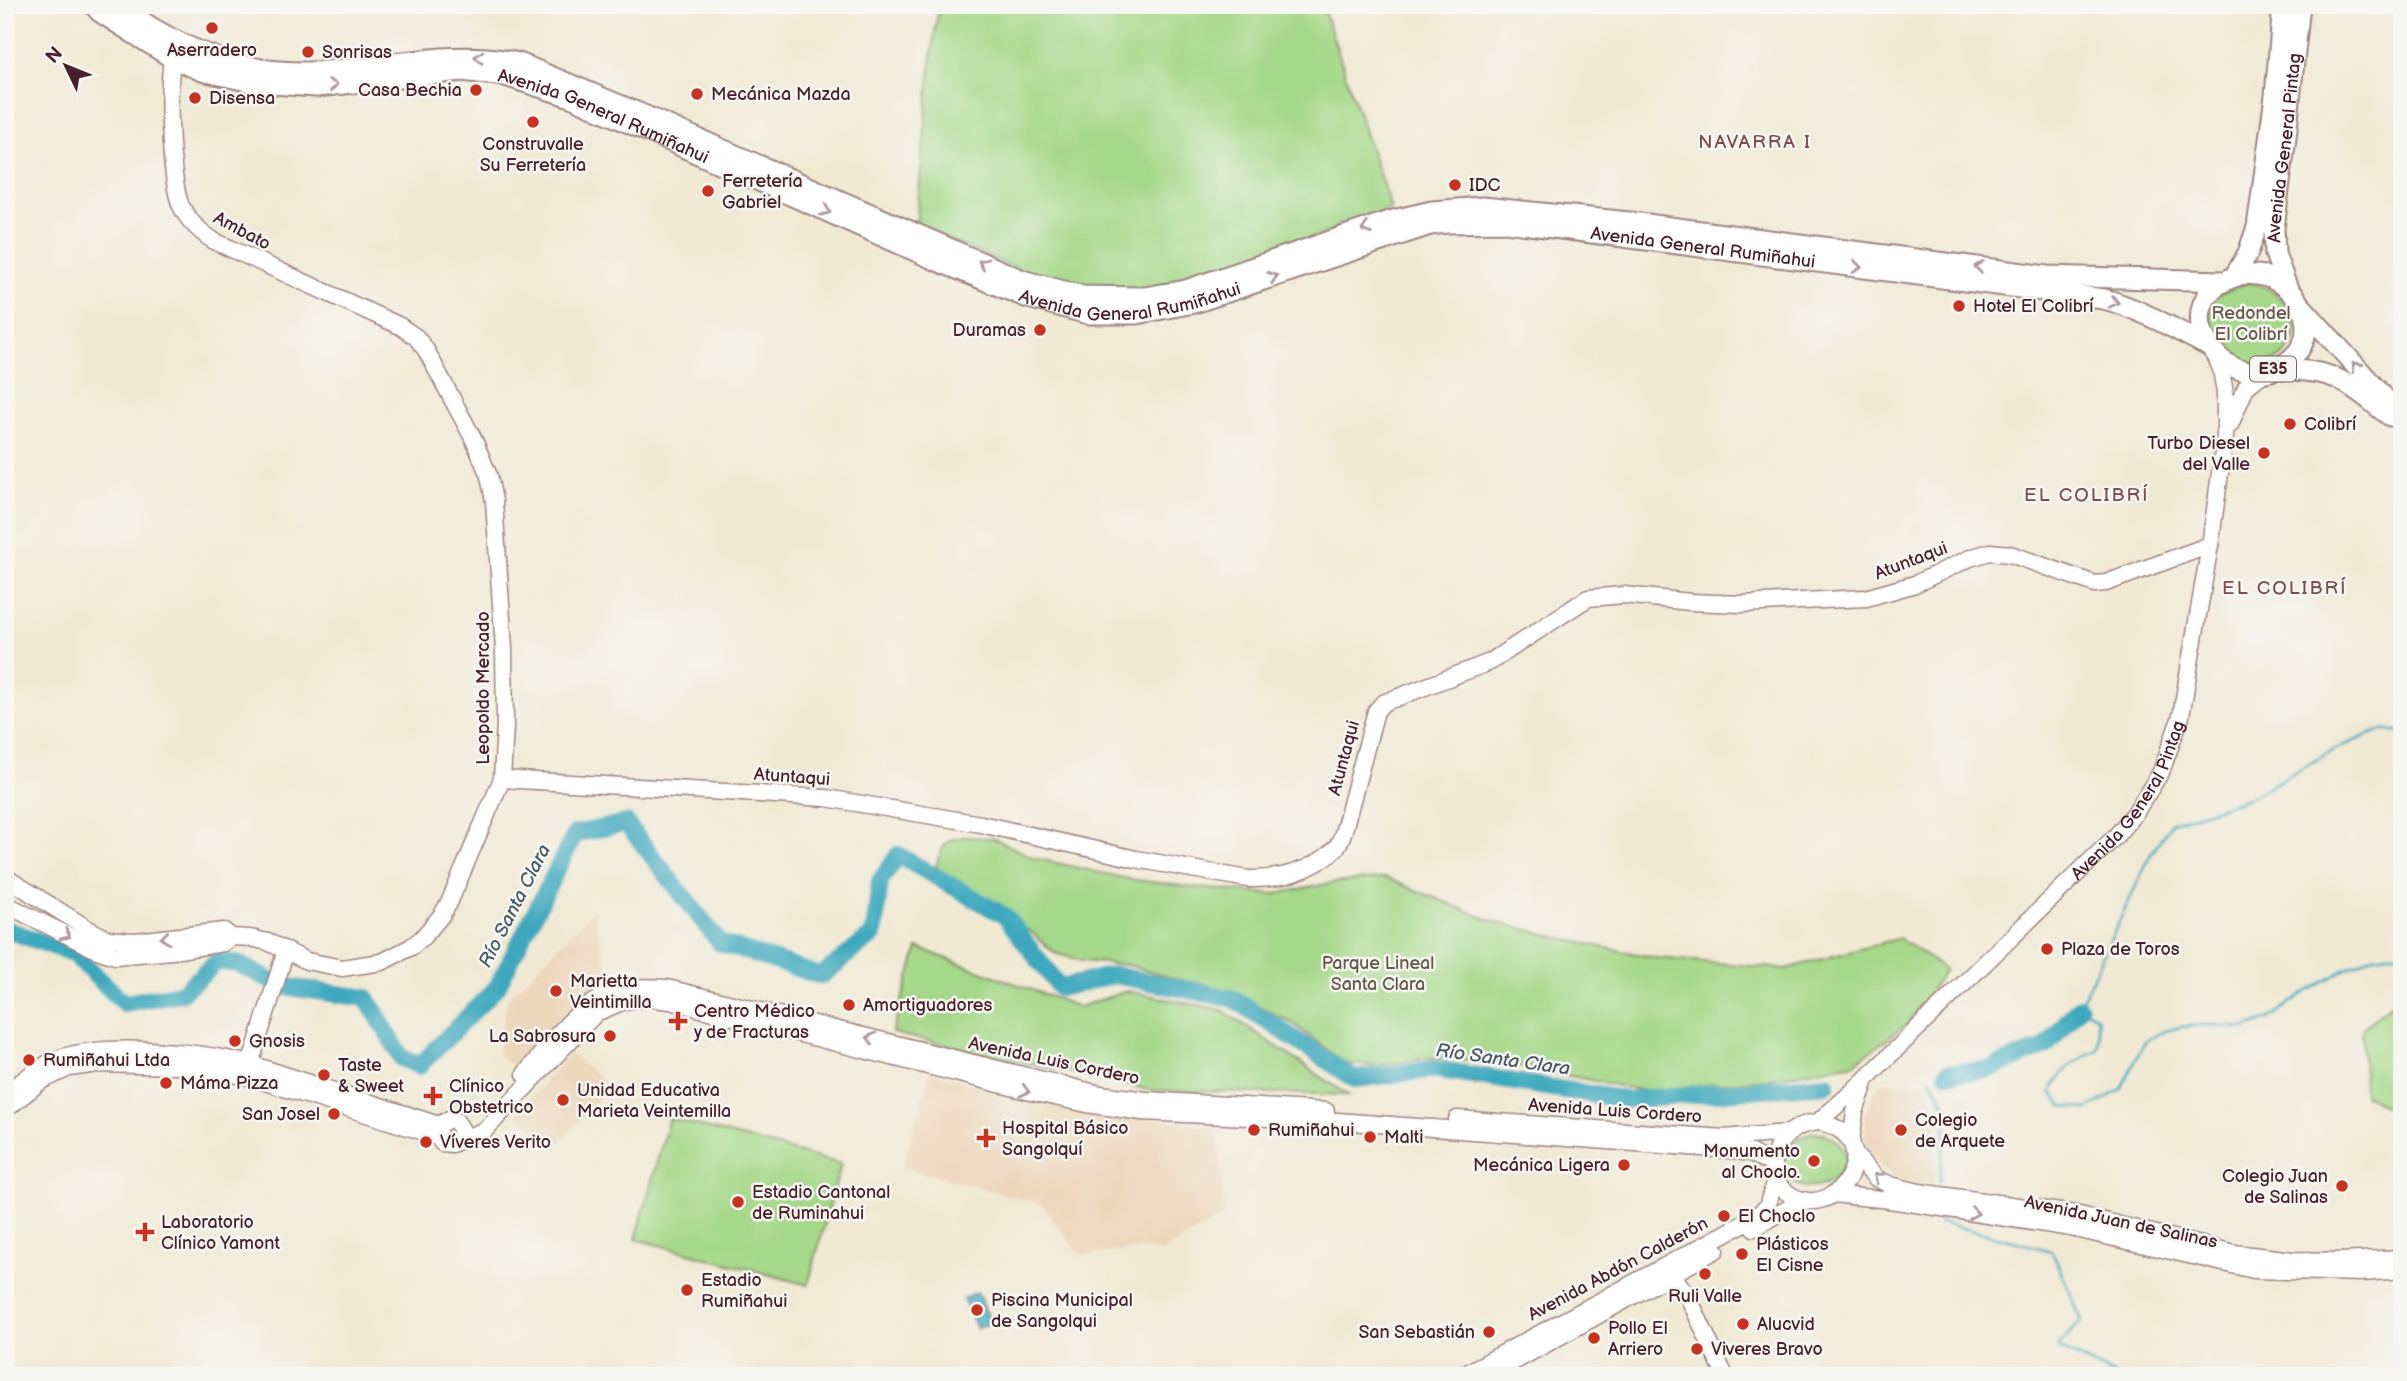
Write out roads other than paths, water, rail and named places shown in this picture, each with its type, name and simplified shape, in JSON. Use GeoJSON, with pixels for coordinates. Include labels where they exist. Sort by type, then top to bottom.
{"type":"FeatureCollection","features":[{"type":"Feature","properties":{"kind":"highway","name":"Avenida General Rumiñahui"},"geometry":{"type":"LineString","coordinates":[[94,5],[100,12],[174,51],[278,71],[303,72],[464,56],[519,63],[1022,280],[1083,296],[1144,297],[1186,289],[1389,221],[1432,211],[1483,207],[1639,223],[2046,276],[2229,279]]}},
{"type":"Feature","properties":{"kind":"highway","name":"Avenida General Rumiñahui"},"geometry":{"type":"LineString","coordinates":[[118,5],[202,71],[226,78],[317,88],[461,71],[505,76],[571,97],[940,262],[1028,298],[1088,314],[1137,314],[1168,310],[1430,225],[1506,222],[2104,299],[2143,312],[2212,351]]}},
{"type":"Feature","properties":{"kind":"highway","name":"Avenida General Pintag"},"geometry":{"type":"LineString","coordinates":[[2229,279],[2248,253],[2257,227],[2275,96],[2283,5]]}},
{"type":"Feature","properties":{"kind":"highway","name":"Avenida General Pintag"},"geometry":{"type":"LineString","coordinates":[[2288,290],[2278,266],[2274,228],[2300,5]]}},
{"type":"Feature","properties":{"kind":"highway"},"geometry":{"type":"LineString","coordinates":[[2212,351],[2202,331],[2201,311],[2211,291],[2229,279],[2245,274],[2276,280],[2402,417]]}},
{"type":"Feature","properties":{"kind":"highway","name":"E35"},"geometry":{"type":"LineString","coordinates":[[2270,370],[2293,357],[2306,338],[2307,327],[2302,307]]}},
{"type":"Feature","properties":{"kind":"highway","name":"E35"},"geometry":{"type":"LineString","coordinates":[[2212,351],[2240,369],[2321,373],[2338,379],[2402,425]]}},
{"type":"Feature","properties":{"kind":"main road","name":"Ambato"},"geometry":{"type":"LineString","coordinates":[[174,51],[169,78],[173,175],[179,202],[193,224],[202,234],[230,249],[400,326],[416,337],[433,361]]}},
{"type":"Feature","properties":{"kind":"main road","name":"Avenida General Pintag"},"geometry":{"type":"LineString","coordinates":[[1818,1122],[2116,836],[2152,788],[2173,743],[2181,716],[2225,437],[2225,393],[2221,369],[2212,351]]}},
{"type":"Feature","properties":{"kind":"main road","name":"Leopoldo Mercado"},"geometry":{"type":"LineString","coordinates":[[5,877],[108,939],[135,941],[224,931],[231,937],[268,942],[307,961],[342,968],[382,962],[411,947],[432,928],[449,903],[502,779],[505,726],[504,649],[494,501],[481,456],[433,361]]}},
{"type":"Feature","properties":{"kind":"main road","name":"Avenida General Pintag"},"geometry":{"type":"LineString","coordinates":[[2225,437],[2243,393],[2251,383],[2270,370]]}},
{"type":"Feature","properties":{"kind":"main road","name":"Atuntaqui"},"geometry":{"type":"LineString","coordinates":[[502,779],[826,798],[981,824],[1136,859],[1261,880],[1295,872],[1315,863],[1338,846],[1345,830],[1376,712],[1383,703],[1490,662],[1588,598],[1624,595],[1741,604],[1866,598],[1915,584],[1970,558],[1990,552],[2010,554],[2095,584],[2106,583],[2210,545]]}},
{"type":"Feature","properties":{"kind":"main road"},"geometry":{"type":"LineString","coordinates":[[5,904],[97,950],[115,956],[134,956],[223,943],[231,937]]}},
{"type":"Feature","properties":{"kind":"main road"},"geometry":{"type":"LineString","coordinates":[[248,1070],[286,950]]}},
{"type":"Feature","properties":{"kind":"main road","name":"Avenida Luis Cordero"},"geometry":{"type":"LineString","coordinates":[[459,1132],[492,1111],[573,1018],[589,1004],[609,994],[637,987],[667,988],[1100,1094],[1146,1100],[1724,1138],[1788,1133]]}},
{"type":"Feature","properties":{"kind":"main road","name":"Avenida Luis Cordero"},"geometry":{"type":"LineString","coordinates":[[459,1132],[471,1137],[485,1130],[596,1013],[624,1000],[646,998],[670,1001],[1031,1092],[1099,1106],[1166,1114],[1337,1122],[1730,1150],[1751,1153],[1774,1172]]}},
{"type":"Feature","properties":{"kind":"main road"},"geometry":{"type":"LineString","coordinates":[[5,1095],[42,1066],[63,1057],[92,1051],[179,1052],[226,1058],[248,1070],[438,1130],[449,1119],[459,1132]]}},
{"type":"Feature","properties":{"kind":"main road"},"geometry":{"type":"LineString","coordinates":[[5,1110],[41,1081],[69,1068],[128,1063],[248,1070]]}},
{"type":"Feature","properties":{"kind":"main road","name":"Avenida General Pintag"},"geometry":{"type":"LineString","coordinates":[[1853,1149],[1855,1112],[1867,1077]]}},
{"type":"Feature","properties":{"kind":"main road"},"geometry":{"type":"LineString","coordinates":[[1818,1122],[1836,1128],[1853,1149],[1852,1172],[1848,1181],[1833,1195],[1804,1200],[1786,1192],[1774,1172],[1775,1153],[1788,1133],[1818,1122]]}},
{"type":"Feature","properties":{"kind":"main road","name":"Avenida Juan de Salinas"},"geometry":{"type":"LineString","coordinates":[[1853,1149],[1883,1183],[1919,1192],[2075,1214],[2234,1253],[2402,1270]]}},
{"type":"Feature","properties":{"kind":"main road","name":"Avenida Abdón Calderón"},"geometry":{"type":"LineString","coordinates":[[1461,1376],[1683,1265],[1762,1213],[1770,1201],[1774,1172]]}},
{"type":"Feature","properties":{"kind":"main road","name":"Avenida Juan de Salinas"},"geometry":{"type":"LineString","coordinates":[[1833,1195],[1890,1200],[2071,1228],[2254,1270],[2376,1266],[2402,1258]]}},
{"type":"Feature","properties":{"kind":"main road","name":"Avenida Abdón Calderón"},"geometry":{"type":"LineString","coordinates":[[1488,1376],[1804,1200]]}},
{"type":"Feature","properties":{"kind":"main road"},"geometry":{"type":"LineString","coordinates":[[1683,1265],[1688,1276],[1686,1292]]}},
{"type":"Feature","properties":{"kind":"main road"},"geometry":{"type":"LineString","coordinates":[[1683,1265],[1677,1282],[1686,1292],[1725,1376]]}},
{"type":"Feature","properties":{"kind":"water","name":"Piscina Municipal de Sangolqui"},"geometry":{"type":"Polygon","coordinates":[[[977,1292],[991,1322],[977,1329],[963,1299],[977,1292]]]}},
{"type":"Feature","properties":{"kind":"waterway","name":"Río Santa Clara"},"geometry":{"type":"LineString","coordinates":[[2402,731],[2379,731],[2337,748],[2249,798],[2172,822],[2150,856],[2079,1007],[2097,1017],[2097,1050],[2070,1066],[2059,1077],[2051,1092],[2062,1106],[2087,1109],[2120,1090],[2145,1041],[2159,1033],[2180,1027],[2209,1025],[2245,1028],[2269,1019],[2300,996],[2342,971],[2374,956],[2402,952]]}},
{"type":"Feature","properties":{"kind":"waterway","name":"Río Santa Clara"},"geometry":{"type":"LineString","coordinates":[[5,929],[72,953],[124,1003],[181,993],[218,961],[239,964],[281,986],[367,998],[402,1058],[419,1066],[497,987],[575,834],[626,823],[720,943],[821,976],[874,934],[880,881],[898,855],[1005,916],[1060,988],[1114,975],[1234,999],[1355,1079],[1435,1069],[1626,1100],[1827,1084]]}},
{"type":"Feature","properties":{"kind":"waterway","name":"Río Santa Clara"},"geometry":{"type":"LineString","coordinates":[[1947,1073],[1987,1070],[2045,1047],[2079,1007]]}},
{"type":"Feature","properties":{"kind":"waterway"},"geometry":{"type":"LineString","coordinates":[[1930,1078],[1948,1109],[1939,1183]]}},
{"type":"Feature","properties":{"kind":"waterway"},"geometry":{"type":"LineString","coordinates":[[1939,1222],[2052,1251],[2082,1321],[2057,1347],[2117,1376]]}},
{"type":"Feature","properties":{"kind":"waterway"},"geometry":{"type":"LineString","coordinates":[[2146,1376],[2185,1376]]}},
{"type":"Feature","properties":{"kind":"place","name":"Aserradero"},"geometry":{"type":"Point","coordinates":[212,28]}},
{"type":"Feature","properties":{"kind":"place","name":"Sonrisas"},"geometry":{"type":"Point","coordinates":[308,52]}},
{"type":"Feature","properties":{"kind":"place","name":"Casa Bechia"},"geometry":{"type":"Point","coordinates":[476,90]}},
{"type":"Feature","properties":{"kind":"place","name":"Mecánica Mazda"},"geometry":{"type":"Point","coordinates":[697,94]}},
{"type":"Feature","properties":{"kind":"place","name":"Disensa"},"geometry":{"type":"Point","coordinates":[195,98]}},
{"type":"Feature","properties":{"kind":"place","name":"Construvalle Su Ferretería"},"geometry":{"type":"Point","coordinates":[533,122]}},
{"type":"Feature","properties":{"kind":"place","name":"IDC"},"geometry":{"type":"Point","coordinates":[1455,185]}},
{"type":"Feature","properties":{"kind":"place","name":"Ferretería Gabriel"},"geometry":{"type":"Point","coordinates":[708,191]}},
{"type":"Feature","properties":{"kind":"place","name":"Hotel El Colibrí"},"geometry":{"type":"Point","coordinates":[1959,306]}},
{"type":"Feature","properties":{"kind":"place","name":"Duramas"},"geometry":{"type":"Point","coordinates":[1040,330]}},
{"type":"Feature","properties":{"kind":"place","name":"Colibrí"},"geometry":{"type":"Point","coordinates":[2290,424]}},
{"type":"Feature","properties":{"kind":"place","name":"Turbo Diesel del Valle"},"geometry":{"type":"Point","coordinates":[2264,453]}},
{"type":"Feature","properties":{"kind":"place","name":"Plaza de Toros"},"geometry":{"type":"Point","coordinates":[2047,949]}},
{"type":"Feature","properties":{"kind":"place","name":"Marietta Veintimilla"},"geometry":{"type":"Point","coordinates":[556,991]}},
{"type":"Feature","properties":{"kind":"place","name":"Amortiguadores"},"geometry":{"type":"Point","coordinates":[849,1005]}},
{"type":"Feature","properties":{"kind":"place","name":"Centro Médico y de Fracturas"},"geometry":{"type":"Point","coordinates":[678,1021]}},
{"type":"Feature","properties":{"kind":"place","name":"La Sabrosura"},"geometry":{"type":"Point","coordinates":[610,1036]}},
{"type":"Feature","properties":{"kind":"place","name":"Gnosis"},"geometry":{"type":"Point","coordinates":[235,1041]}},
{"type":"Feature","properties":{"kind":"place","name":"Rumiñahui Ltda"},"geometry":{"type":"Point","coordinates":[29,1060]}},
{"type":"Feature","properties":{"kind":"place","name":"Taste & Sweet"},"geometry":{"type":"Point","coordinates":[324,1075]}},
{"type":"Feature","properties":{"kind":"place","name":"Máma Pizza"},"geometry":{"type":"Point","coordinates":[166,1083]}},
{"type":"Feature","properties":{"kind":"place","name":"Clínico Obstetrico"},"geometry":{"type":"Point","coordinates":[433,1096]}},
{"type":"Feature","properties":{"kind":"place","name":"Unidad Educativa Marieta Veintemilla"},"geometry":{"type":"Point","coordinates":[563,1100]}},
{"type":"Feature","properties":{"kind":"place","name":"San Josel"},"geometry":{"type":"Point","coordinates":[334,1114]}},
{"type":"Feature","properties":{"kind":"place","name":"Rumiñahui"},"geometry":{"type":"Point","coordinates":[1254,1130]}},
{"type":"Feature","properties":{"kind":"place","name":"Colegio de Arquete"},"geometry":{"type":"Point","coordinates":[1901,1130]}},
{"type":"Feature","properties":{"kind":"place","name":"Malti"},"geometry":{"type":"Point","coordinates":[1370,1137]}},
{"type":"Feature","properties":{"kind":"place","name":"Hospital Básico Sangolquí"},"geometry":{"type":"Point","coordinates":[986,1138]}},
{"type":"Feature","properties":{"kind":"place","name":"Víveres Verito"},"geometry":{"type":"Point","coordinates":[426,1142]}},
{"type":"Feature","properties":{"kind":"place","name":"Monumento al Choclo."},"geometry":{"type":"Point","coordinates":[1814,1161]}},
{"type":"Feature","properties":{"kind":"place","name":"Mecánica Ligera"},"geometry":{"type":"Point","coordinates":[1624,1165]}},
{"type":"Feature","properties":{"kind":"place","name":"Colegio Juan de Salinas"},"geometry":{"type":"Point","coordinates":[2342,1186]}},
{"type":"Feature","properties":{"kind":"place","name":"Estadio Cantonal de Ruminahui"},"geometry":{"type":"Point","coordinates":[738,1202]}},
{"type":"Feature","properties":{"kind":"place","name":"El Choclo"},"geometry":{"type":"Point","coordinates":[1724,1216]}},
{"type":"Feature","properties":{"kind":"place","name":"Laboratorio Clínico Yamont"},"geometry":{"type":"Point","coordinates":[145,1232]}},
{"type":"Feature","properties":{"kind":"place","name":"Plásticos El Cisne"},"geometry":{"type":"Point","coordinates":[1742,1254]}},
{"type":"Feature","properties":{"kind":"place","name":"Ruli Valle"},"geometry":{"type":"Point","coordinates":[1705,1274]}},
{"type":"Feature","properties":{"kind":"place","name":"Estadio Rumiñahui"},"geometry":{"type":"Point","coordinates":[687,1290]}},
{"type":"Feature","properties":{"kind":"place","name":"Piscina Municipal de Sangolqui"},"geometry":{"type":"Point","coordinates":[977,1310]}},
{"type":"Feature","properties":{"kind":"place","name":"Alucvid"},"geometry":{"type":"Point","coordinates":[1743,1324]}},
{"type":"Feature","properties":{"kind":"place","name":"San Sebastián"},"geometry":{"type":"Point","coordinates":[1489,1332]}},
{"type":"Feature","properties":{"kind":"place","name":"Pollo El Arriero"},"geometry":{"type":"Point","coordinates":[1594,1338]}},
{"type":"Feature","properties":{"kind":"place","name":"Viveres Bravo"},"geometry":{"type":"Point","coordinates":[1697,1349]}},
{"type":"Feature","properties":{"kind":"district","name":"NAVARRA I"},"geometry":{"type":"Point","coordinates":[1755,142]}},
{"type":"Feature","properties":{"kind":"district","name":"EL COLIBRÍ"},"geometry":{"type":"Point","coordinates":[2087,495]}},
{"type":"Feature","properties":{"kind":"district","name":"EL COLIBRÍ"},"geometry":{"type":"Point","coordinates":[2285,588]}},
{"type":"Feature","properties":{"kind":"park label","name":"Redondel El Colibrí"},"geometry":{"type":"Point","coordinates":[2251,323]}},
{"type":"Feature","properties":{"kind":"park label","name":"Parque Lineal Santa Clara"},"geometry":{"type":"Point","coordinates":[1378,974]}}]}
